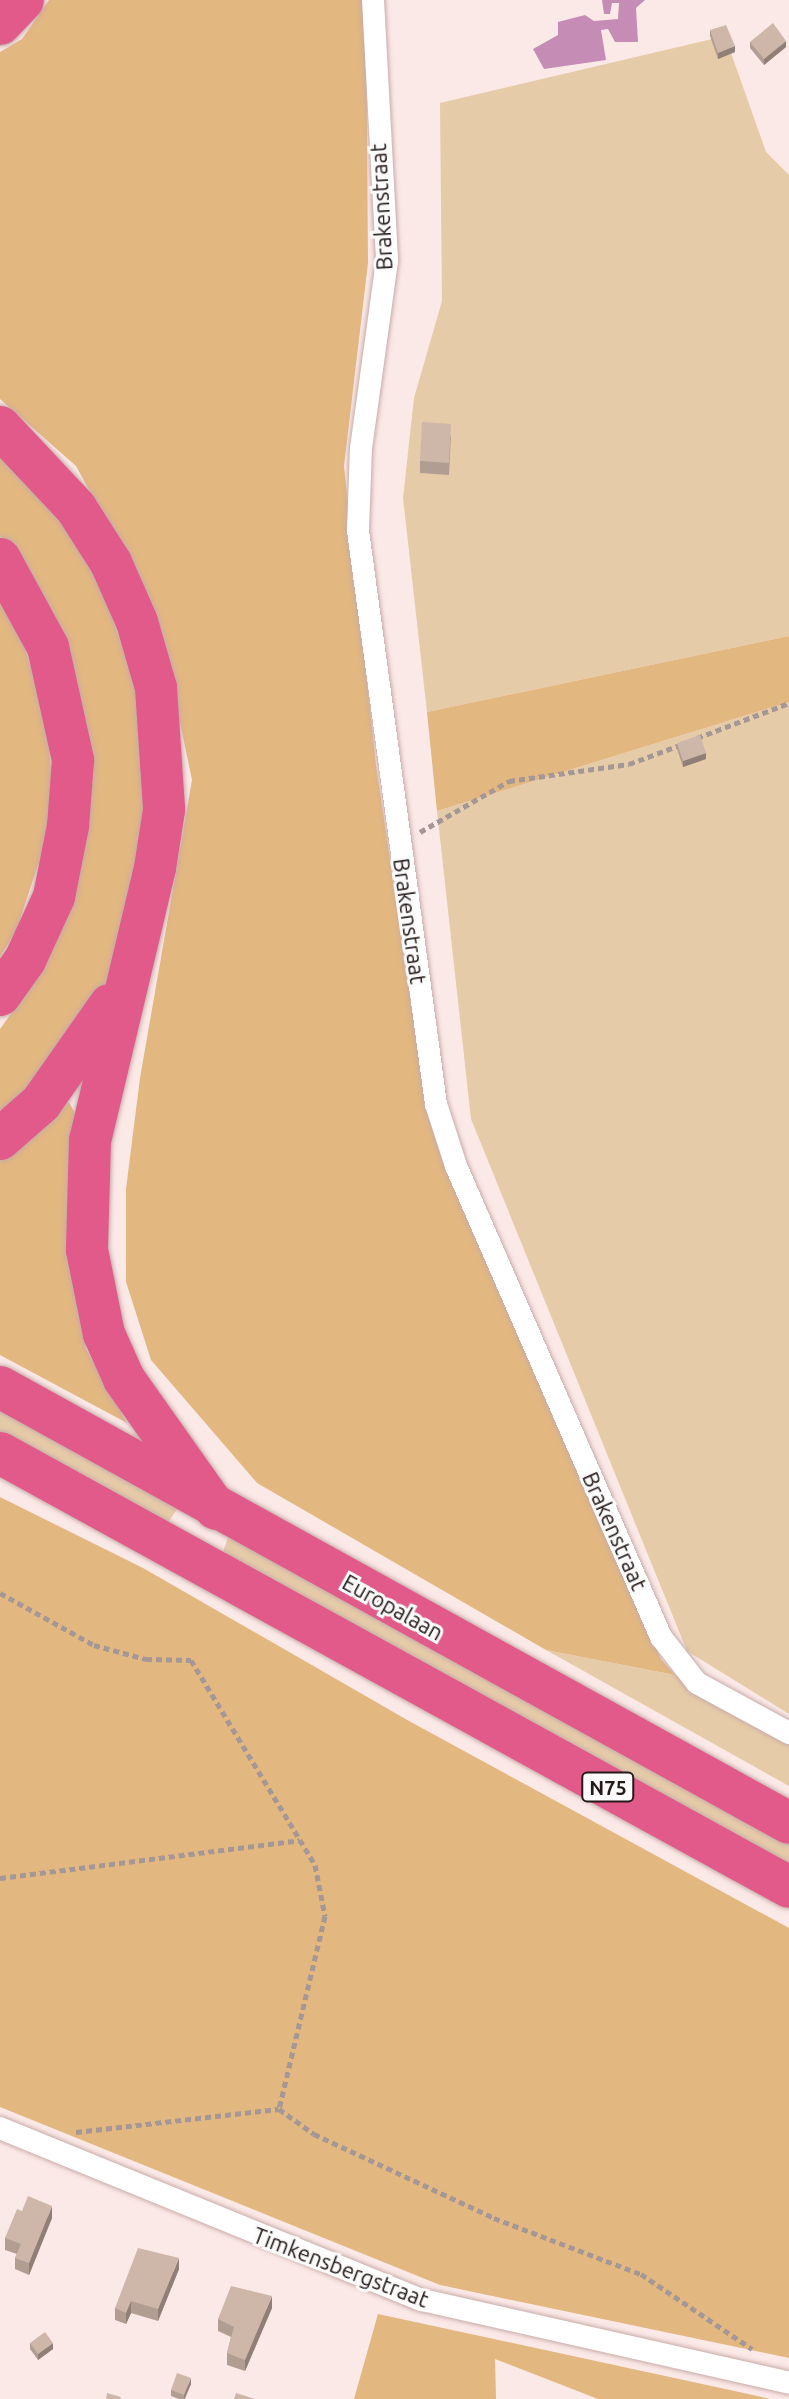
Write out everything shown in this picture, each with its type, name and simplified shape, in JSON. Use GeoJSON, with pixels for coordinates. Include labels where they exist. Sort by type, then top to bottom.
{"type":"FeatureCollection","features":[{"type":"Feature","properties":{"kind":"highway"},"geometry":{"type":"LineString","coordinates":[[0,24],[23,0]]}},
{"type":"Feature","properties":{"kind":"highway"},"geometry":{"type":"LineString","coordinates":[[0,427],[76,508],[111,563],[137,622],[156,688],[164,810],[90,1140],[87,1221],[92,1291],[124,1379],[216,1509]]}},
{"type":"Feature","properties":{"kind":"highway"},"geometry":{"type":"LineString","coordinates":[[0,559],[48,647],[73,760],[68,826],[54,897],[25,960],[0,995]]}},
{"type":"Feature","properties":{"kind":"highway"},"geometry":{"type":"LineString","coordinates":[[0,1139],[70,1068],[128,978]]}},
{"type":"Feature","properties":{"kind":"highway","name":"Europalaan"},"geometry":{"type":"LineString","coordinates":[[0,1387],[789,1823]]}},
{"type":"Feature","properties":{"kind":"highway","name":"N75"},"geometry":{"type":"LineString","coordinates":[[0,1453],[789,1887]]}},
{"type":"Feature","properties":{"kind":"highway"},"geometry":{"type":"LineString","coordinates":[[0,1476],[22,1488],[106,1512]]}},
{"type":"Feature","properties":{"kind":"street","name":"Brakenstraat"},"geometry":{"type":"LineString","coordinates":[[373,0],[387,261],[361,448],[358,531],[397,836],[436,1104],[456,1166],[661,1637],[697,1683],[789,1733]]}},
{"type":"Feature","properties":{"kind":"street","name":"Timkensbergstraat"},"geometry":{"type":"LineString","coordinates":[[0,2128],[422,2300],[789,2383]]}},
{"type":"Feature","properties":{"kind":"path"},"geometry":{"type":"LineString","coordinates":[[397,836],[427,830],[509,781],[629,764],[789,703]]}},
{"type":"Feature","properties":{"kind":"path"},"geometry":{"type":"LineString","coordinates":[[0,1593],[94,1645],[146,1659],[191,1660],[315,1865],[325,1916],[279,2109]]}},
{"type":"Feature","properties":{"kind":"path"},"geometry":{"type":"LineString","coordinates":[[0,1878],[300,1840]]}},
{"type":"Feature","properties":{"kind":"path"},"geometry":{"type":"LineString","coordinates":[[22,2138],[279,2109],[314,2134],[494,2218],[641,2274],[764,2358]]}},
{"type":"Feature","properties":{"kind":"shaded area"},"geometry":{"type":"Polygon","coordinates":[[[49,0],[366,0],[368,263],[344,466],[376,765],[428,1117],[661,1659],[675,1675],[546,1650],[257,1483],[151,1360],[126,1282],[126,1189],[140,1078],[192,780],[157,614],[76,466],[0,399],[0,52],[22,39],[49,0]]]}},
{"type":"Feature","properties":{"kind":"shaded area"},"geometry":{"type":"Polygon","coordinates":[[[602,0],[645,0],[636,8],[638,42],[615,42],[608,29],[601,30],[606,60],[544,69],[533,49],[558,35],[558,22],[585,15],[594,21],[618,19],[619,3],[612,3],[610,14],[604,14],[602,0]]]}},
{"type":"Feature","properties":{"kind":"shaded area"},"geometry":{"type":"Polygon","coordinates":[[[725,36],[766,152],[789,175],[789,636],[427,712],[403,498],[414,398],[442,301],[440,103],[725,36]]]}},
{"type":"Feature","properties":{"kind":"shaded area"},"geometry":{"type":"Polygon","coordinates":[[[0,447],[16,460],[94,568],[135,681],[149,745],[143,865],[104,992],[0,1124],[0,1029],[36,979],[77,870],[6,543],[0,536],[0,447]]]}},
{"type":"Feature","properties":{"kind":"shaded area"},"geometry":{"type":"Polygon","coordinates":[[[0,598],[22,640],[45,711],[52,777],[50,829],[16,931],[0,957],[0,598]]]}},
{"type":"Feature","properties":{"kind":"shaded area"},"geometry":{"type":"Polygon","coordinates":[[[789,636],[789,702],[437,811],[427,712],[789,636]]]}},
{"type":"Feature","properties":{"kind":"shaded area"},"geometry":{"type":"Polygon","coordinates":[[[789,702],[789,1714],[687,1651],[471,1119],[437,811],[789,702]]]}},
{"type":"Feature","properties":{"kind":"shaded area"},"geometry":{"type":"Polygon","coordinates":[[[69,1102],[78,1119],[73,1268],[86,1349],[127,1423],[0,1355],[0,1161],[69,1102]]]}},
{"type":"Feature","properties":{"kind":"shaded area"},"geometry":{"type":"Polygon","coordinates":[[[0,1411],[177,1509],[166,1526],[0,1433],[0,1411]]]}},
{"type":"Feature","properties":{"kind":"shaded area"},"geometry":{"type":"Polygon","coordinates":[[[0,1497],[143,1568],[409,1721],[789,1928],[789,2358],[440,2285],[0,2107],[0,1497]]]}},
{"type":"Feature","properties":{"kind":"shaded area"},"geometry":{"type":"Polygon","coordinates":[[[229,1534],[789,1842],[789,1871],[222,1555],[229,1534]]]}},
{"type":"Feature","properties":{"kind":"shaded area"},"geometry":{"type":"Polygon","coordinates":[[[546,1650],[675,1675],[789,1741],[789,1786],[546,1650]]]}},
{"type":"Feature","properties":{"kind":"shaded area"},"geometry":{"type":"Polygon","coordinates":[[[378,2314],[770,2399],[598,2399],[495,2359],[496,2399],[354,2399],[378,2314]]]}},
{"type":"Feature","properties":{"kind":"building"},"geometry":{"type":"Polygon","coordinates":[[[773,23],[786,41],[764,59],[750,42],[773,23]]]}},
{"type":"Feature","properties":{"kind":"building"},"geometry":{"type":"Polygon","coordinates":[[[726,25],[735,46],[718,53],[710,30],[726,25]]]}},
{"type":"Feature","properties":{"kind":"building"},"geometry":{"type":"Polygon","coordinates":[[[422,422],[451,424],[449,463],[420,461],[422,422]]]}},
{"type":"Feature","properties":{"kind":"building"},"geometry":{"type":"Polygon","coordinates":[[[700,735],[706,753],[683,761],[677,743],[700,735]]]}},
{"type":"Feature","properties":{"kind":"building"},"geometry":{"type":"Polygon","coordinates":[[[28,2196],[52,2206],[29,2263],[15,2258],[21,2244],[5,2238],[17,2209],[22,2211],[28,2196]]]}},
{"type":"Feature","properties":{"kind":"building"},"geometry":{"type":"Polygon","coordinates":[[[138,2248],[179,2258],[158,2309],[131,2301],[126,2313],[115,2308],[138,2248]]]}},
{"type":"Feature","properties":{"kind":"building"},"geometry":{"type":"Polygon","coordinates":[[[231,2286],[272,2296],[245,2360],[227,2353],[234,2327],[218,2319],[231,2286]]]}},
{"type":"Feature","properties":{"kind":"building"},"geometry":{"type":"Polygon","coordinates":[[[45,2332],[53,2343],[38,2354],[30,2343],[45,2332]]]}},
{"type":"Feature","properties":{"kind":"building"},"geometry":{"type":"Polygon","coordinates":[[[177,2373],[191,2378],[184,2395],[171,2390],[177,2373]]]}},
{"type":"Feature","properties":{"kind":"building"},"geometry":{"type":"Polygon","coordinates":[[[107,2393],[121,2397],[106,2399],[107,2393]]]}},
{"type":"Feature","properties":{"kind":"building"},"geometry":{"type":"Polygon","coordinates":[[[236,2393],[255,2399],[234,2399],[236,2393]]]}}]}
